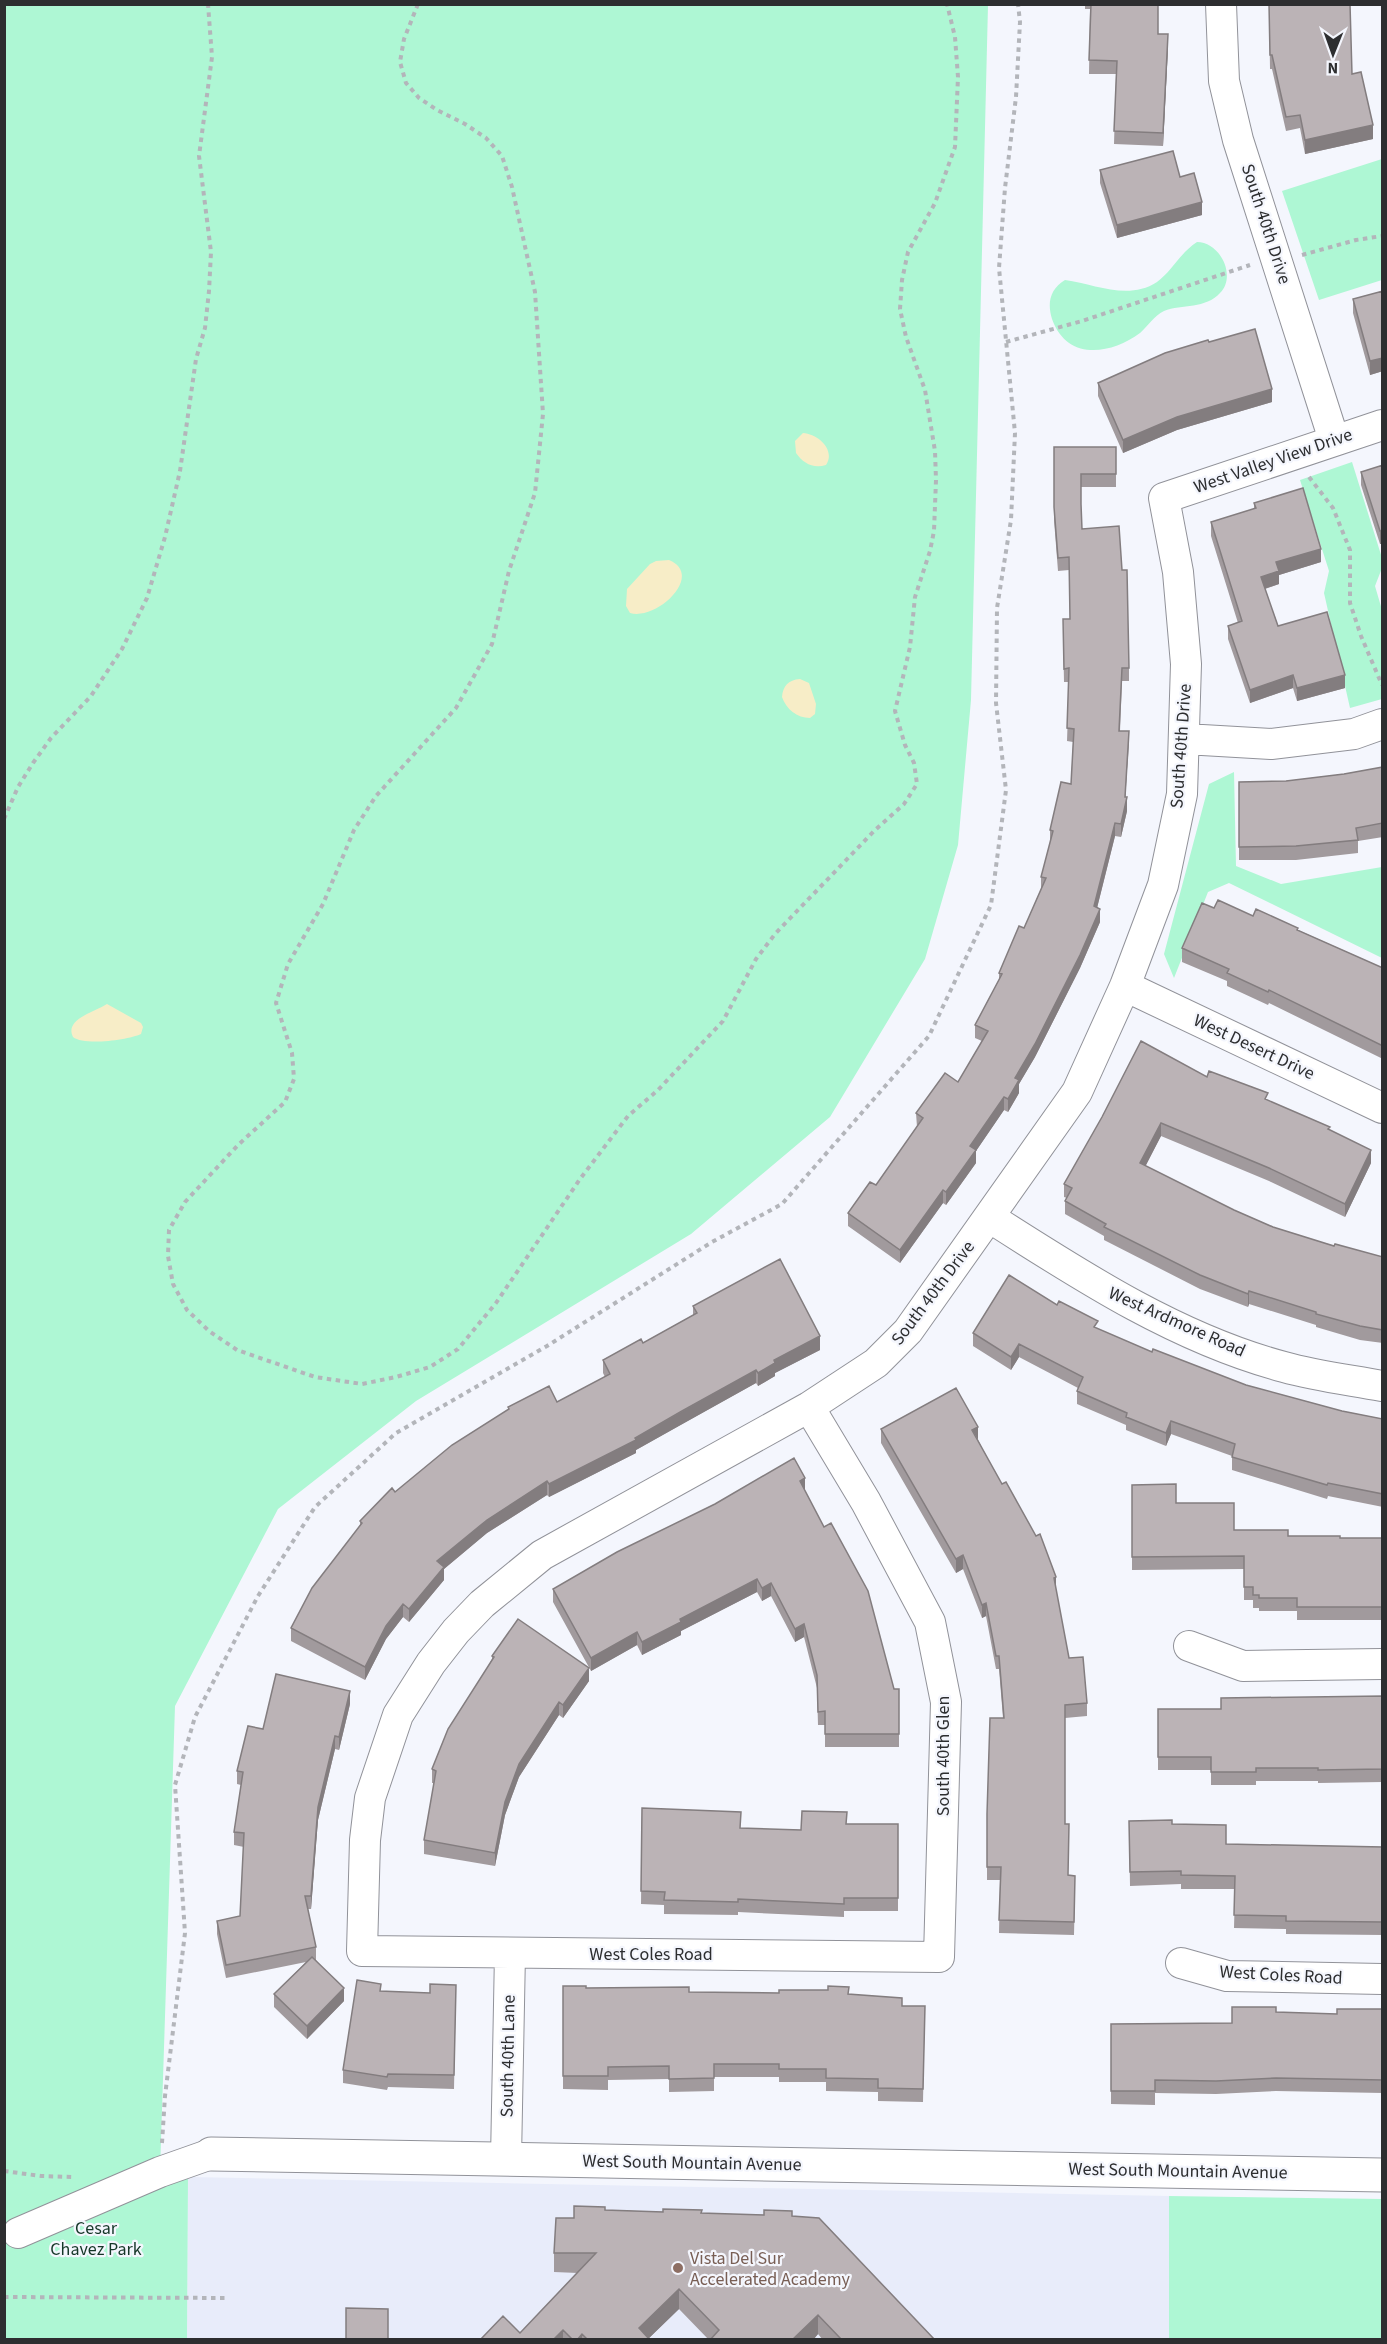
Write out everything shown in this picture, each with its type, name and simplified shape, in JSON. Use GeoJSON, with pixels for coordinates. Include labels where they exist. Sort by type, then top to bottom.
{"type":"FeatureCollection","features":[{"type":"Feature","properties":{"kind":"street","name":"South 40th Drive"},"geometry":{"type":"LineString","coordinates":[[1221,4],[1224,81],[1238,140],[1334,440]]}},
{"type":"Feature","properties":{"kind":"street","name":"West Valley View Drive"},"geometry":{"type":"LineString","coordinates":[[1164,498],[1383,425]]}},
{"type":"Feature","properties":{"kind":"street","name":"South 40th Drive"},"geometry":{"type":"LineString","coordinates":[[362,1951],[365,1840],[370,1798],[398,1715],[431,1663],[456,1631],[482,1604],[542,1555],[809,1407],[876,1363],[908,1331],[1077,1092],[1125,986],[1163,885],[1182,794],[1186,664],[1178,572],[1164,498]]}},
{"type":"Feature","properties":{"kind":"street"},"geometry":{"type":"LineString","coordinates":[[1185,739],[1271,744],[1354,734],[1383,724]]}},
{"type":"Feature","properties":{"kind":"street","name":"West Desert Drive"},"geometry":{"type":"LineString","coordinates":[[1125,986],[1383,1108]]}},
{"type":"Feature","properties":{"kind":"street","name":"West Ardmore Road"},"geometry":{"type":"LineString","coordinates":[[989,1217],[1091,1283],[1212,1342],[1284,1367],[1383,1386]]}},
{"type":"Feature","properties":{"kind":"street","name":"South 40th Glen"},"geometry":{"type":"LineString","coordinates":[[809,1407],[866,1502],[930,1623],[940,1662],[946,1702],[939,1957]]}},
{"type":"Feature","properties":{"kind":"street"},"geometry":{"type":"LineString","coordinates":[[1189,1646],[1243,1666],[1383,1664]]}},
{"type":"Feature","properties":{"kind":"street","name":"West Coles Road"},"geometry":{"type":"LineString","coordinates":[[362,1951],[939,1957]]}},
{"type":"Feature","properties":{"kind":"street","name":"South 40th Lane"},"geometry":{"type":"LineString","coordinates":[[506,2159],[510,1953]]}},
{"type":"Feature","properties":{"kind":"street","name":"West Coles Road"},"geometry":{"type":"LineString","coordinates":[[1181,1963],[1227,1976],[1383,1979]]}},
{"type":"Feature","properties":{"kind":"street","name":"West South Mountain Avenue"},"geometry":{"type":"LineString","coordinates":[[18,2233],[160,2172],[211,2154],[1383,2175]]}},
{"type":"Feature","properties":{"kind":"path"},"geometry":{"type":"LineString","coordinates":[[4,819],[18,787],[33,763],[51,738],[91,696],[122,649],[147,598],[165,537],[180,471],[196,359],[205,328],[209,291],[211,252],[199,156],[212,57],[208,4]]}},
{"type":"Feature","properties":{"kind":"path"},"geometry":{"type":"LineString","coordinates":[[418,4],[404,39],[400,62],[406,83],[419,98],[486,138],[502,156],[512,187],[535,292],[543,414],[536,493],[509,571],[492,644],[456,708],[376,796],[354,830],[323,904],[288,964],[276,1003],[292,1053],[294,1079],[285,1102],[238,1145],[185,1202],[169,1230],[168,1256],[173,1284],[187,1310],[209,1331],[237,1350],[315,1377],[362,1384],[430,1367],[458,1349],[496,1303],[580,1179],[628,1116],[665,1083],[723,1020],[756,959],[775,934],[874,831],[904,804],[917,784],[915,763],[902,739],[895,711],[910,647],[915,597],[934,531],[935,451],[925,390],[906,337],[900,309],[902,280],[908,252],[935,202],[955,147],[958,77],[955,37],[947,4]]}},
{"type":"Feature","properties":{"kind":"path"},"geometry":{"type":"LineString","coordinates":[[160,2172],[165,2096],[185,1933],[175,1785],[195,1717],[258,1596],[315,1507],[396,1433],[547,1346],[712,1242],[782,1204],[929,1036],[991,905],[1006,790],[996,703],[997,609],[1011,520],[1015,433],[999,268],[1005,188],[1016,97],[1020,22],[1018,4]]}},
{"type":"Feature","properties":{"kind":"path"},"geometry":{"type":"LineString","coordinates":[[1006,342],[1082,321],[1248,266],[1278,261],[1356,240],[1383,236]]}},
{"type":"Feature","properties":{"kind":"path"},"geometry":{"type":"LineString","coordinates":[[1295,453],[1308,475],[1333,508],[1350,550],[1350,603],[1361,636],[1383,685]]}},
{"type":"Feature","properties":{"kind":"path"},"geometry":{"type":"LineString","coordinates":[[154,2143],[162,2137]]}},
{"type":"Feature","properties":{"kind":"path"},"geometry":{"type":"LineString","coordinates":[[4,2171],[41,2176],[80,2176]]}},
{"type":"Feature","properties":{"kind":"path"},"geometry":{"type":"LineString","coordinates":[[4,2297],[226,2298]]}},
{"type":"Feature","properties":{"kind":"shaded area","name":"Vista Del Sur Accelerated Academy"},"geometry":{"type":"Polygon","coordinates":[[[188,2177],[1169,2196],[1169,2339],[187,2340],[188,2177]]]}},
{"type":"Feature","properties":{"kind":"green space","name":"Cesar Chavez Park"},"geometry":{"type":"Polygon","coordinates":[[[4,5],[988,5],[971,700],[958,845],[925,959],[830,1117],[691,1234],[416,1401],[278,1509],[175,1706],[160,2172],[188,2177],[187,2339],[5,2339],[4,5]]]}},
{"type":"Feature","properties":{"kind":"green space"},"geometry":{"type":"Polygon","coordinates":[[[1382,159],[1382,280],[1319,300],[1282,191],[1382,159]]]}},
{"type":"Feature","properties":{"kind":"green space"},"geometry":{"type":"Polygon","coordinates":[[[1197,242],[1205,243],[1213,248],[1224,261],[1226,269],[1225,286],[1208,302],[1164,311],[1140,333],[1116,346],[1103,349],[1079,348],[1059,333],[1052,319],[1050,302],[1053,292],[1065,280],[1111,290],[1146,288],[1162,278],[1197,242]]]}},
{"type":"Feature","properties":{"kind":"green space"},"geometry":{"type":"Polygon","coordinates":[[[1352,462],[1382,558],[1382,568],[1375,586],[1382,610],[1382,699],[1350,708],[1324,593],[1329,571],[1300,480],[1352,462]]]}},
{"type":"Feature","properties":{"kind":"green space"},"geometry":{"type":"Polygon","coordinates":[[[1234,772],[1236,866],[1281,884],[1382,867],[1382,958],[1229,883],[1208,892],[1174,978],[1164,954],[1209,784],[1234,772]]]}},
{"type":"Feature","properties":{"kind":"green space"},"geometry":{"type":"Polygon","coordinates":[[[1169,2196],[1382,2199],[1382,2339],[1169,2339],[1169,2196]]]}},
{"type":"Feature","properties":{"kind":"sand"},"geometry":{"type":"Polygon","coordinates":[[[803,433],[814,436],[824,444],[829,454],[826,465],[809,464],[796,453],[795,441],[803,433]]]}},
{"type":"Feature","properties":{"kind":"sand"},"geometry":{"type":"Polygon","coordinates":[[[669,560],[679,567],[682,576],[680,585],[673,595],[653,610],[641,614],[630,613],[626,606],[627,589],[650,564],[669,560]]]}},
{"type":"Feature","properties":{"kind":"sand"},"geometry":{"type":"Polygon","coordinates":[[[800,679],[809,683],[816,704],[815,714],[810,718],[793,712],[782,697],[787,684],[800,679]]]}},
{"type":"Feature","properties":{"kind":"sand"},"geometry":{"type":"Polygon","coordinates":[[[107,1004],[141,1023],[143,1027],[141,1034],[96,1042],[73,1037],[71,1031],[77,1021],[107,1004]]]}},
{"type":"Feature","properties":{"kind":"building"},"geometry":{"type":"Polygon","coordinates":[[[1091,4],[1158,4],[1158,34],[1168,34],[1163,133],[1114,131],[1117,61],[1089,60],[1091,4]]]}},
{"type":"Feature","properties":{"kind":"building"},"geometry":{"type":"Polygon","coordinates":[[[1269,4],[1350,4],[1352,74],[1361,72],[1373,125],[1305,140],[1300,115],[1286,117],[1272,55],[1270,55],[1269,4]]]}},
{"type":"Feature","properties":{"kind":"building"},"geometry":{"type":"Polygon","coordinates":[[[1173,151],[1180,177],[1194,173],[1202,202],[1117,225],[1100,170],[1173,151]]]}},
{"type":"Feature","properties":{"kind":"building"},"geometry":{"type":"Polygon","coordinates":[[[1383,291],[1383,358],[1370,361],[1353,299],[1383,291]]]}},
{"type":"Feature","properties":{"kind":"building"},"geometry":{"type":"Polygon","coordinates":[[[1255,329],[1272,389],[1177,417],[1123,440],[1098,383],[1165,353],[1255,329]]]}},
{"type":"Feature","properties":{"kind":"building"},"geometry":{"type":"Polygon","coordinates":[[[1054,447],[1116,447],[1116,474],[1081,474],[1081,504],[1082,529],[1119,526],[1122,570],[1127,570],[1129,668],[1122,668],[1119,731],[1129,731],[1125,797],[1127,797],[1121,824],[1115,823],[1094,906],[1100,909],[1080,955],[1015,1078],[1019,1080],[1008,1099],[1004,1097],[970,1146],[976,1150],[946,1192],[943,1190],[900,1250],[848,1213],[870,1182],[876,1185],[923,1118],[916,1113],[945,1073],[958,1082],[988,1031],[975,1025],[1002,974],[999,973],[1019,926],[1024,928],[1046,878],[1041,877],[1053,831],[1050,830],[1061,782],[1071,784],[1074,729],[1067,728],[1069,668],[1064,669],[1063,619],[1070,619],[1069,557],[1058,558],[1054,507],[1054,447]]]}},
{"type":"Feature","properties":{"kind":"building"},"geometry":{"type":"Polygon","coordinates":[[[1383,465],[1383,530],[1380,531],[1361,472],[1383,465]]]}},
{"type":"Feature","properties":{"kind":"building"},"geometry":{"type":"Polygon","coordinates":[[[1303,488],[1321,549],[1276,562],[1279,571],[1261,577],[1278,626],[1327,612],[1345,675],[1297,688],[1293,675],[1250,690],[1228,626],[1242,621],[1211,522],[1256,508],[1254,503],[1303,488]]]}},
{"type":"Feature","properties":{"kind":"building"},"geometry":{"type":"Polygon","coordinates":[[[1383,767],[1383,823],[1356,828],[1358,840],[1296,846],[1239,847],[1239,782],[1286,781],[1383,767]]]}},
{"type":"Feature","properties":{"kind":"building"},"geometry":{"type":"Polygon","coordinates":[[[1218,900],[1253,916],[1256,909],[1383,968],[1383,1046],[1269,990],[1268,992],[1227,973],[1229,969],[1182,948],[1202,903],[1214,908],[1218,900]]]}},
{"type":"Feature","properties":{"kind":"building"},"geometry":{"type":"Polygon","coordinates":[[[1141,1041],[1207,1077],[1209,1071],[1268,1093],[1265,1099],[1330,1127],[1328,1129],[1371,1150],[1345,1204],[1269,1168],[1161,1123],[1140,1163],[1273,1227],[1334,1246],[1335,1244],[1383,1257],[1383,1330],[1316,1314],[1316,1312],[1249,1291],[1248,1294],[1200,1275],[1104,1227],[1106,1224],[1065,1201],[1072,1188],[1064,1184],[1141,1041]]]}},
{"type":"Feature","properties":{"kind":"building"},"geometry":{"type":"Polygon","coordinates":[[[780,1259],[820,1336],[774,1360],[775,1363],[758,1373],[756,1370],[682,1411],[635,1438],[636,1440],[549,1484],[547,1481],[487,1520],[437,1561],[444,1567],[409,1609],[403,1604],[386,1626],[365,1667],[291,1628],[312,1588],[362,1523],[360,1521],[392,1488],[395,1492],[452,1445],[509,1409],[508,1407],[549,1386],[557,1402],[610,1374],[603,1360],[641,1339],[643,1343],[697,1313],[693,1306],[780,1259]]]}},
{"type":"Feature","properties":{"kind":"building"},"geometry":{"type":"Polygon","coordinates":[[[1009,1275],[1057,1305],[1059,1301],[1098,1321],[1094,1327],[1152,1352],[1153,1349],[1246,1385],[1342,1411],[1383,1419],[1383,1494],[1328,1483],[1327,1485],[1232,1457],[1235,1444],[1171,1421],[1166,1433],[1126,1417],[1127,1413],[1077,1391],[1083,1377],[1019,1344],[1011,1357],[973,1333],[1009,1275]]]}},
{"type":"Feature","properties":{"kind":"building"},"geometry":{"type":"Polygon","coordinates":[[[956,1388],[978,1427],[972,1430],[1002,1484],[1006,1482],[1036,1536],[1040,1534],[1056,1577],[1054,1578],[1069,1658],[1083,1657],[1087,1703],[1065,1705],[1065,1824],[1069,1824],[1068,1875],[1075,1876],[1074,1922],[999,1920],[1001,1867],[987,1867],[987,1814],[990,1718],[1004,1718],[999,1656],[996,1656],[986,1603],[982,1605],[963,1555],[956,1559],[881,1429],[956,1388]]]}},
{"type":"Feature","properties":{"kind":"building"},"geometry":{"type":"Polygon","coordinates":[[[794,1458],[805,1478],[800,1481],[824,1527],[831,1523],[868,1591],[894,1689],[899,1689],[899,1734],[825,1734],[825,1711],[818,1712],[817,1675],[804,1624],[795,1629],[771,1583],[762,1588],[757,1579],[680,1619],[681,1622],[642,1642],[637,1632],[591,1658],[553,1589],[617,1552],[715,1504],[794,1458]]]}},
{"type":"Feature","properties":{"kind":"building"},"geometry":{"type":"Polygon","coordinates":[[[1176,1484],[1176,1503],[1234,1503],[1234,1530],[1288,1530],[1288,1536],[1383,1538],[1383,1607],[1297,1607],[1297,1598],[1259,1598],[1259,1595],[1253,1595],[1253,1587],[1244,1587],[1244,1556],[1132,1557],[1132,1485],[1176,1484]]]}},
{"type":"Feature","properties":{"kind":"building"},"geometry":{"type":"Polygon","coordinates":[[[518,1619],[589,1668],[563,1705],[559,1702],[519,1764],[505,1802],[495,1853],[424,1840],[436,1771],[432,1769],[448,1729],[494,1657],[492,1656],[518,1619]]]}},
{"type":"Feature","properties":{"kind":"building"},"geometry":{"type":"Polygon","coordinates":[[[276,1674],[350,1691],[339,1737],[335,1736],[318,1807],[311,1896],[305,1896],[316,1947],[226,1965],[217,1921],[240,1916],[244,1833],[234,1832],[243,1772],[237,1771],[248,1726],[263,1729],[276,1674]]]}},
{"type":"Feature","properties":{"kind":"building"},"geometry":{"type":"Polygon","coordinates":[[[1383,1696],[1383,1769],[1256,1768],[1256,1772],[1211,1772],[1211,1757],[1158,1757],[1158,1709],[1221,1709],[1221,1698],[1383,1696]]]}},
{"type":"Feature","properties":{"kind":"building"},"geometry":{"type":"Polygon","coordinates":[[[642,1808],[741,1812],[740,1828],[801,1830],[802,1811],[847,1812],[846,1824],[898,1824],[898,1898],[844,1898],[844,1904],[738,1899],[738,1902],[664,1900],[665,1892],[641,1891],[642,1808]]]}},
{"type":"Feature","properties":{"kind":"building"},"geometry":{"type":"Polygon","coordinates":[[[1172,1820],[1172,1824],[1226,1825],[1226,1844],[1383,1847],[1383,1922],[1286,1921],[1286,1916],[1234,1915],[1235,1876],[1181,1875],[1181,1871],[1130,1872],[1129,1821],[1172,1820]]]}},
{"type":"Feature","properties":{"kind":"building"},"geometry":{"type":"Polygon","coordinates":[[[312,1957],[344,1988],[307,2026],[274,1994],[312,1957]]]}},
{"type":"Feature","properties":{"kind":"building"},"geometry":{"type":"Polygon","coordinates":[[[357,1980],[381,1984],[380,1991],[430,1993],[430,1984],[456,1985],[454,2075],[388,2074],[387,2077],[343,2070],[357,1980]]]}},
{"type":"Feature","properties":{"kind":"building"},"geometry":{"type":"Polygon","coordinates":[[[563,1986],[586,1986],[586,1988],[689,1987],[689,1992],[779,1993],[779,1990],[828,1990],[828,1986],[849,1987],[848,1994],[902,1998],[902,2006],[925,2006],[923,2089],[878,2088],[878,2079],[826,2078],[826,2069],[779,2069],[779,2064],[714,2064],[714,2078],[669,2079],[669,2066],[608,2067],[608,2076],[563,2076],[563,1986]]]}},
{"type":"Feature","properties":{"kind":"building"},"geometry":{"type":"Polygon","coordinates":[[[1232,2007],[1276,2007],[1276,2012],[1337,2014],[1337,2009],[1383,2009],[1383,2080],[1276,2078],[1216,2081],[1155,2080],[1155,2091],[1111,2091],[1111,2024],[1232,2023],[1232,2007]]]}},
{"type":"Feature","properties":{"kind":"building"},"geometry":{"type":"Polygon","coordinates":[[[574,2206],[605,2207],[605,2210],[663,2212],[663,2209],[702,2210],[701,2213],[764,2215],[764,2210],[792,2211],[792,2216],[819,2218],[935,2340],[842,2340],[818,2315],[792,2340],[710,2340],[719,2330],[679,2289],[639,2328],[650,2340],[588,2340],[582,2334],[577,2340],[573,2340],[563,2330],[553,2340],[480,2340],[503,2316],[520,2333],[596,2253],[554,2253],[556,2218],[574,2218],[574,2206]]]}},
{"type":"Feature","properties":{"kind":"building"},"geometry":{"type":"Polygon","coordinates":[[[346,2308],[388,2309],[388,2340],[346,2340],[346,2308]]]}},
{"type":"Feature","properties":{"kind":"place","name":"Vista Del Sur Accelerated Academy"},"geometry":{"type":"Point","coordinates":[678,2268]}}]}
